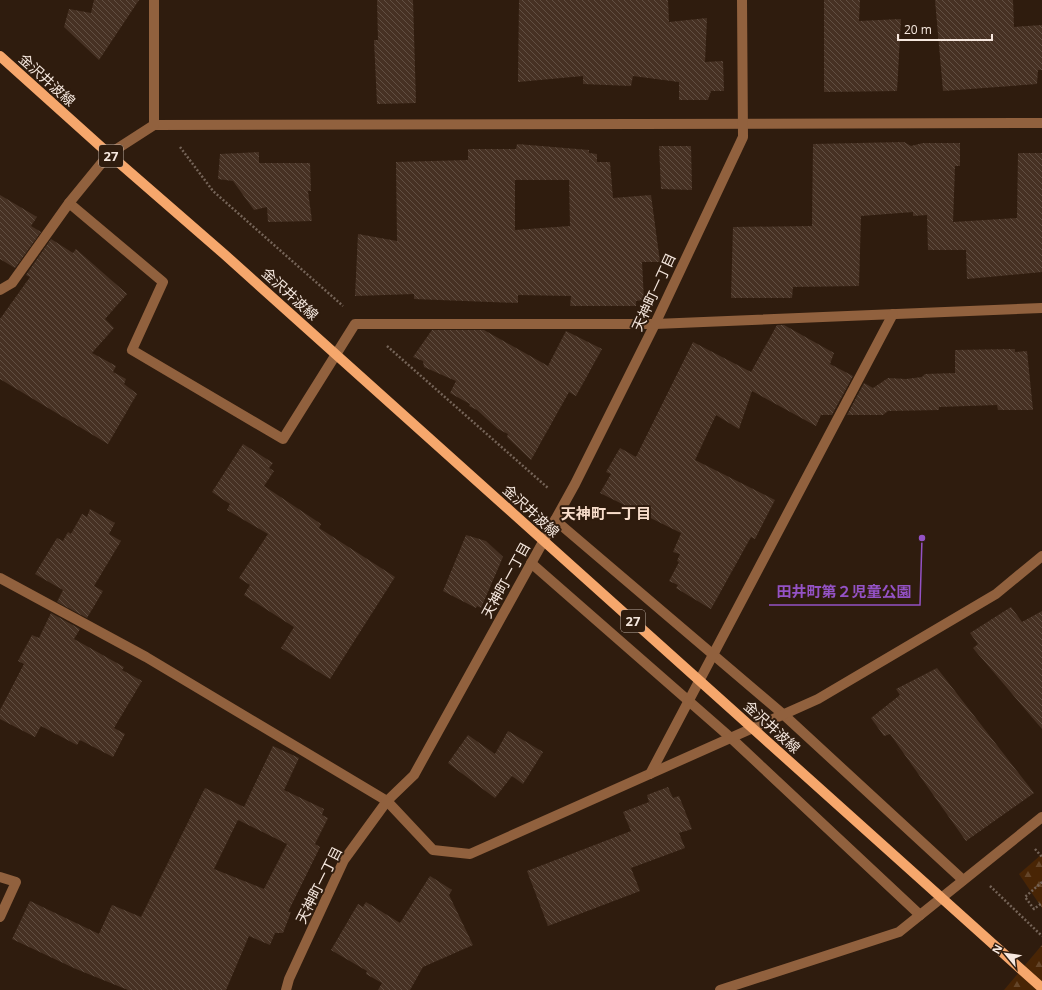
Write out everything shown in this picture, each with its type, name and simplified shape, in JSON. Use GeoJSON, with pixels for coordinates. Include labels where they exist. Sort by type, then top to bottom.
{"type":"FeatureCollection","features":[{"type":"Feature","properties":{"kind":"main road","name":"金沢井波線"},"geometry":{"type":"LineString","coordinates":[[0,56],[109,154],[224,254],[1042,988]]}},
{"type":"Feature","properties":{"kind":"street"},"geometry":{"type":"LineString","coordinates":[[154,0],[154,125]]}},
{"type":"Feature","properties":{"kind":"street","name":"天神町一丁目"},"geometry":{"type":"LineString","coordinates":[[286,990],[289,979],[344,860],[387,801],[414,775],[575,484],[655,324],[743,137],[742,0]]}},
{"type":"Feature","properties":{"kind":"street"},"geometry":{"type":"LineString","coordinates":[[0,290],[12,283],[69,203],[109,154],[154,125],[1042,123]]}},
{"type":"Feature","properties":{"kind":"street"},"geometry":{"type":"LineString","coordinates":[[69,203],[163,282],[132,350],[283,439],[355,324],[655,324],[1042,308]]}},
{"type":"Feature","properties":{"kind":"street"},"geometry":{"type":"LineString","coordinates":[[650,774],[892,314]]}},
{"type":"Feature","properties":{"kind":"street"},"geometry":{"type":"LineString","coordinates":[[555,520],[784,715],[963,880]]}},
{"type":"Feature","properties":{"kind":"street"},"geometry":{"type":"LineString","coordinates":[[0,578],[146,657],[387,801],[434,850],[470,854],[818,699],[996,594],[1042,556]]}},
{"type":"Feature","properties":{"kind":"street"},"geometry":{"type":"LineString","coordinates":[[531,563],[731,738],[920,915]]}},
{"type":"Feature","properties":{"kind":"street"},"geometry":{"type":"LineString","coordinates":[[720,990],[899,932],[1042,817]]}},
{"type":"Feature","properties":{"kind":"street"},"geometry":{"type":"LineString","coordinates":[[0,877],[16,882],[0,917]]}},
{"type":"Feature","properties":{"kind":"path"},"geometry":{"type":"LineString","coordinates":[[176,143],[213,191],[251,224]]}},
{"type":"Feature","properties":{"kind":"path"},"geometry":{"type":"LineString","coordinates":[[1042,882],[1025,897],[1034,909],[1042,903]]}},
{"type":"Feature","properties":{"kind":"green space"},"geometry":{"type":"Polygon","coordinates":[[[1042,854],[1042,908],[1019,874],[1042,854]]]}},
{"type":"Feature","properties":{"kind":"green space"},"geometry":{"type":"Polygon","coordinates":[[[1042,945],[1042,990],[1004,990],[1042,945]]]}},
{"type":"Feature","properties":{"kind":"building"},"geometry":{"type":"Polygon","coordinates":[[[94,0],[139,0],[99,60],[64,27],[69,9],[91,13],[94,0]]]}},
{"type":"Feature","properties":{"kind":"building"},"geometry":{"type":"Polygon","coordinates":[[[377,0],[413,0],[416,103],[377,104],[374,40],[378,40],[377,0]]]}},
{"type":"Feature","properties":{"kind":"building"},"geometry":{"type":"Polygon","coordinates":[[[519,0],[668,0],[669,22],[707,18],[705,62],[723,61],[724,91],[711,91],[708,100],[679,100],[679,82],[633,76],[631,86],[583,84],[583,76],[518,82],[519,0]]]}},
{"type":"Feature","properties":{"kind":"building"},"geometry":{"type":"Polygon","coordinates":[[[824,0],[860,0],[859,21],[901,19],[897,91],[824,92],[824,0]]]}},
{"type":"Feature","properties":{"kind":"building"},"geometry":{"type":"Polygon","coordinates":[[[935,0],[1013,0],[1014,27],[1042,25],[1042,70],[1038,70],[1037,84],[943,91],[935,0]]]}},
{"type":"Feature","properties":{"kind":"building"},"geometry":{"type":"Polygon","coordinates":[[[904,142],[911,146],[923,143],[960,143],[960,166],[955,166],[953,222],[1017,218],[1018,153],[1042,153],[1042,272],[967,279],[966,250],[928,250],[927,215],[913,216],[913,212],[861,216],[859,286],[793,287],[792,298],[731,298],[733,227],[812,226],[813,144],[904,142]]]}},
{"type":"Feature","properties":{"kind":"building"},"geometry":{"type":"Polygon","coordinates":[[[517,144],[589,150],[589,153],[597,154],[597,162],[610,162],[613,198],[651,195],[660,262],[642,262],[644,300],[636,301],[636,306],[570,306],[571,296],[518,295],[518,303],[414,299],[414,294],[355,296],[358,234],[397,241],[396,162],[468,160],[468,149],[516,149],[517,144]],[[515,180],[515,230],[570,226],[569,180],[515,180]]]}},
{"type":"Feature","properties":{"kind":"building"},"geometry":{"type":"Polygon","coordinates":[[[659,146],[691,146],[692,190],[661,189],[659,146]]]}},
{"type":"Feature","properties":{"kind":"building"},"geometry":{"type":"Polygon","coordinates":[[[259,152],[259,163],[310,163],[311,191],[308,191],[312,221],[268,222],[267,207],[254,210],[233,181],[218,179],[220,154],[259,152]]]}},
{"type":"Feature","properties":{"kind":"building"},"geometry":{"type":"Polygon","coordinates":[[[0,195],[37,217],[31,226],[41,232],[15,268],[0,259],[0,195]]]}},
{"type":"Feature","properties":{"kind":"building"},"geometry":{"type":"Polygon","coordinates":[[[51,239],[73,253],[76,249],[127,294],[105,319],[114,328],[92,353],[116,366],[113,372],[126,379],[124,384],[137,394],[108,444],[0,379],[0,319],[30,277],[26,275],[51,239]]]}},
{"type":"Feature","properties":{"kind":"building"},"geometry":{"type":"Polygon","coordinates":[[[777,325],[784,325],[834,353],[830,364],[853,376],[832,415],[821,415],[816,426],[752,391],[739,429],[716,415],[695,460],[775,500],[755,539],[751,537],[711,609],[676,588],[678,585],[669,581],[679,562],[677,561],[680,554],[673,552],[681,533],[600,493],[611,474],[606,472],[620,448],[636,457],[693,342],[751,372],[777,325]]]}},
{"type":"Feature","properties":{"kind":"building"},"geometry":{"type":"Polygon","coordinates":[[[432,330],[484,330],[548,366],[566,331],[602,349],[576,396],[569,392],[531,460],[507,437],[508,434],[498,429],[477,410],[469,406],[470,404],[450,393],[456,381],[424,367],[423,361],[413,357],[432,330]]]}},
{"type":"Feature","properties":{"kind":"building"},"geometry":{"type":"Polygon","coordinates":[[[1015,349],[1015,352],[1027,351],[1033,410],[998,410],[997,405],[939,407],[939,410],[888,411],[883,415],[847,415],[864,383],[873,388],[888,378],[906,379],[922,377],[925,374],[955,373],[955,350],[1015,349]]]}},
{"type":"Feature","properties":{"kind":"building"},"geometry":{"type":"Polygon","coordinates":[[[243,444],[273,463],[269,468],[274,471],[264,486],[321,524],[319,528],[395,577],[330,679],[281,648],[294,627],[244,595],[250,585],[239,578],[268,534],[227,510],[230,504],[212,492],[243,444]]]}},
{"type":"Feature","properties":{"kind":"building"},"geometry":{"type":"Polygon","coordinates":[[[90,509],[115,523],[109,534],[121,541],[94,586],[103,591],[87,618],[57,602],[63,590],[35,574],[57,538],[63,541],[68,532],[71,534],[82,514],[87,517],[90,509]]]}},
{"type":"Feature","properties":{"kind":"building"},"geometry":{"type":"Polygon","coordinates":[[[466,535],[486,541],[503,557],[481,608],[477,606],[476,608],[443,591],[466,535]]]}},
{"type":"Feature","properties":{"kind":"building"},"geometry":{"type":"Polygon","coordinates":[[[1011,607],[1022,622],[1042,611],[1042,729],[973,648],[978,644],[970,633],[1011,607]]]}},
{"type":"Feature","properties":{"kind":"building"},"geometry":{"type":"Polygon","coordinates":[[[51,613],[80,629],[74,639],[124,667],[122,670],[142,681],[114,728],[125,734],[113,757],[80,740],[77,745],[41,726],[35,737],[0,719],[0,710],[24,664],[18,661],[32,635],[39,638],[51,613]]]}},
{"type":"Feature","properties":{"kind":"building"},"geometry":{"type":"Polygon","coordinates":[[[937,668],[1034,793],[966,841],[890,734],[884,736],[871,718],[900,695],[896,689],[937,668]]]}},
{"type":"Feature","properties":{"kind":"building"},"geometry":{"type":"Polygon","coordinates":[[[508,731],[543,752],[523,784],[512,776],[495,798],[448,763],[468,735],[495,754],[508,731]]]}},
{"type":"Feature","properties":{"kind":"building"},"geometry":{"type":"Polygon","coordinates":[[[273,746],[299,758],[284,790],[324,809],[322,815],[328,818],[315,844],[320,847],[288,912],[291,912],[283,933],[275,933],[270,945],[249,936],[226,990],[128,990],[76,969],[12,939],[30,901],[99,934],[112,905],[141,917],[205,788],[244,807],[273,746]],[[238,820],[214,869],[264,889],[287,844],[238,820]]]}},
{"type":"Feature","properties":{"kind":"building"},"geometry":{"type":"Polygon","coordinates":[[[668,787],[673,798],[679,796],[692,829],[679,833],[685,848],[631,868],[640,891],[548,926],[527,871],[631,831],[623,812],[649,802],[647,795],[668,787]]]}},
{"type":"Feature","properties":{"kind":"building"},"geometry":{"type":"Polygon","coordinates":[[[430,876],[452,890],[449,895],[473,945],[423,967],[410,990],[378,990],[382,983],[366,974],[367,971],[331,950],[358,904],[363,907],[366,902],[400,923],[430,876]]]}},
{"type":"Feature","properties":{"kind":"place","name":"田井町第２児童公園"},"geometry":{"type":"Point","coordinates":[922,538]}},
{"type":"Feature","properties":{"kind":"district","name":"天神町一丁目"},"geometry":{"type":"Point","coordinates":[606,514]}}]}
